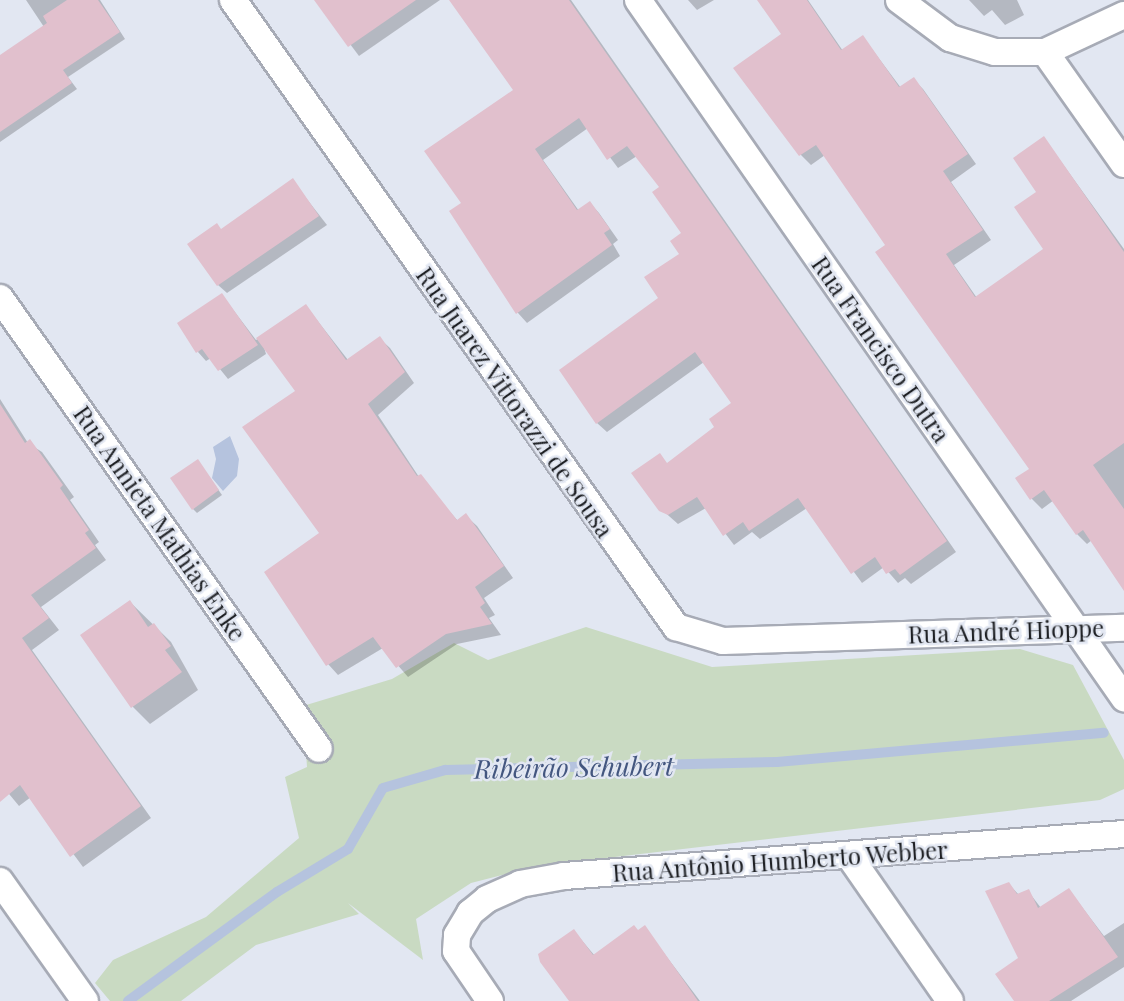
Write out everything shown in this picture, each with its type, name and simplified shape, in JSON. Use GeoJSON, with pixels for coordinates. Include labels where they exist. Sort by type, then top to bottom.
{"type":"FeatureCollection","features":[{"type":"Feature","properties":{"kind":"street","name":"Rua Juarez Vittorazzi de Sousa"},"geometry":{"type":"LineString","coordinates":[[233,0],[676,627],[723,640],[888,635]]}},
{"type":"Feature","properties":{"kind":"street","name":"Rua Francisco Dutra"},"geometry":{"type":"LineString","coordinates":[[638,0],[1124,698]]}},
{"type":"Feature","properties":{"kind":"street"},"geometry":{"type":"LineString","coordinates":[[899,0],[950,37],[995,52],[1045,52],[1124,15]]}},
{"type":"Feature","properties":{"kind":"street"},"geometry":{"type":"LineString","coordinates":[[1045,52],[1124,164]]}},
{"type":"Feature","properties":{"kind":"street","name":"Rua Annieta Mathias Enke"},"geometry":{"type":"LineString","coordinates":[[0,298],[319,749]]}},
{"type":"Feature","properties":{"kind":"street","name":"Rua André Hioppe"},"geometry":{"type":"LineString","coordinates":[[888,635],[1074,626],[1124,628]]}},
{"type":"Feature","properties":{"kind":"street","name":"Rua Antônio Humberto Webber"},"geometry":{"type":"LineString","coordinates":[[490,1001],[456,951],[457,935],[470,913],[487,900],[520,884],[564,876],[850,857],[1124,834]]}},
{"type":"Feature","properties":{"kind":"street"},"geometry":{"type":"LineString","coordinates":[[850,857],[950,1001]]}},
{"type":"Feature","properties":{"kind":"street"},"geometry":{"type":"LineString","coordinates":[[0,880],[85,1001]]}},
{"type":"Feature","properties":{"kind":"green space"},"geometry":{"type":"Polygon","coordinates":[[[586,627],[712,667],[1020,649],[1073,665],[1124,760],[1124,789],[1100,800],[538,866],[471,883],[416,919],[423,960],[348,903],[359,914],[256,945],[181,1001],[110,1001],[95,983],[113,960],[206,917],[299,838],[285,777],[307,767],[303,706],[392,679],[454,643],[488,660],[586,627]]]}},
{"type":"Feature","properties":{"kind":"water"},"geometry":{"type":"Polygon","coordinates":[[[230,436],[239,459],[237,476],[223,491],[212,478],[216,459],[213,447],[230,436]]]}},
{"type":"Feature","properties":{"kind":"building"},"geometry":{"type":"Polygon","coordinates":[[[67,0],[98,0],[120,32],[63,70],[72,83],[0,132],[0,55],[47,23],[43,16],[67,0]]]}},
{"type":"Feature","properties":{"kind":"building"},"geometry":{"type":"Polygon","coordinates":[[[314,0],[416,0],[348,47],[314,0]]]}},
{"type":"Feature","properties":{"kind":"building"},"geometry":{"type":"Polygon","coordinates":[[[449,0],[569,0],[947,541],[900,575],[895,569],[886,574],[875,557],[851,574],[798,498],[749,531],[743,522],[723,536],[697,497],[668,515],[659,511],[631,473],[660,453],[667,463],[714,427],[709,419],[731,403],[695,352],[596,424],[559,370],[658,298],[644,277],[679,254],[670,241],[681,233],[652,192],[659,187],[627,146],[607,160],[579,118],[535,149],[577,210],[590,201],[610,229],[604,233],[612,245],[516,314],[449,211],[461,203],[424,151],[513,90],[449,0]]]}},
{"type":"Feature","properties":{"kind":"building"},"geometry":{"type":"Polygon","coordinates":[[[757,0],[807,0],[841,50],[863,35],[899,87],[914,77],[968,154],[943,171],[983,230],[946,254],[975,297],[1043,249],[1014,207],[1036,192],[1013,158],[1044,136],[1124,252],[1124,443],[1093,465],[1124,509],[1124,591],[1083,530],[1076,535],[1044,490],[1030,500],[1015,478],[1029,469],[875,252],[885,245],[816,145],[799,156],[733,68],[781,34],[757,0]]]}},
{"type":"Feature","properties":{"kind":"building"},"geometry":{"type":"Polygon","coordinates":[[[293,178],[319,216],[217,286],[187,244],[217,223],[221,229],[293,178]]]}},
{"type":"Feature","properties":{"kind":"building"},"geometry":{"type":"Polygon","coordinates":[[[222,293],[258,345],[218,371],[202,349],[196,353],[177,323],[222,293]]]}},
{"type":"Feature","properties":{"kind":"building"},"geometry":{"type":"Polygon","coordinates":[[[306,304],[346,360],[380,336],[405,372],[368,404],[417,476],[421,474],[457,520],[466,513],[504,566],[475,587],[485,603],[480,607],[492,624],[446,634],[396,668],[373,637],[326,666],[264,572],[319,533],[242,427],[295,391],[256,338],[306,304]]]}},
{"type":"Feature","properties":{"kind":"building"},"geometry":{"type":"Polygon","coordinates":[[[0,404],[25,443],[30,439],[63,485],[60,488],[89,530],[85,533],[96,548],[31,595],[49,618],[22,638],[141,806],[70,857],[20,785],[0,802],[0,404]]]}},
{"type":"Feature","properties":{"kind":"building"},"geometry":{"type":"Polygon","coordinates":[[[198,459],[219,490],[192,510],[170,478],[198,459]]]}},
{"type":"Feature","properties":{"kind":"building"},"geometry":{"type":"Polygon","coordinates":[[[130,600],[148,627],[154,623],[171,646],[165,650],[182,672],[131,708],[80,635],[130,600]]]}},
{"type":"Feature","properties":{"kind":"building"},"geometry":{"type":"Polygon","coordinates":[[[1009,882],[1017,894],[1029,889],[1038,908],[1069,888],[1118,957],[1049,1001],[1014,1001],[995,974],[1018,958],[985,891],[1009,882]]]}},
{"type":"Feature","properties":{"kind":"building"},"geometry":{"type":"Polygon","coordinates":[[[634,925],[638,930],[645,925],[698,1001],[569,1001],[540,962],[538,954],[574,929],[593,955],[634,925]]]}},
{"type":"Feature","properties":{"kind":"waterway","name":"Ribeirão Schubert"},"geometry":{"type":"LineString","coordinates":[[128,1001],[277,892],[348,849],[383,788],[445,770],[777,762],[1104,733]]}}]}
